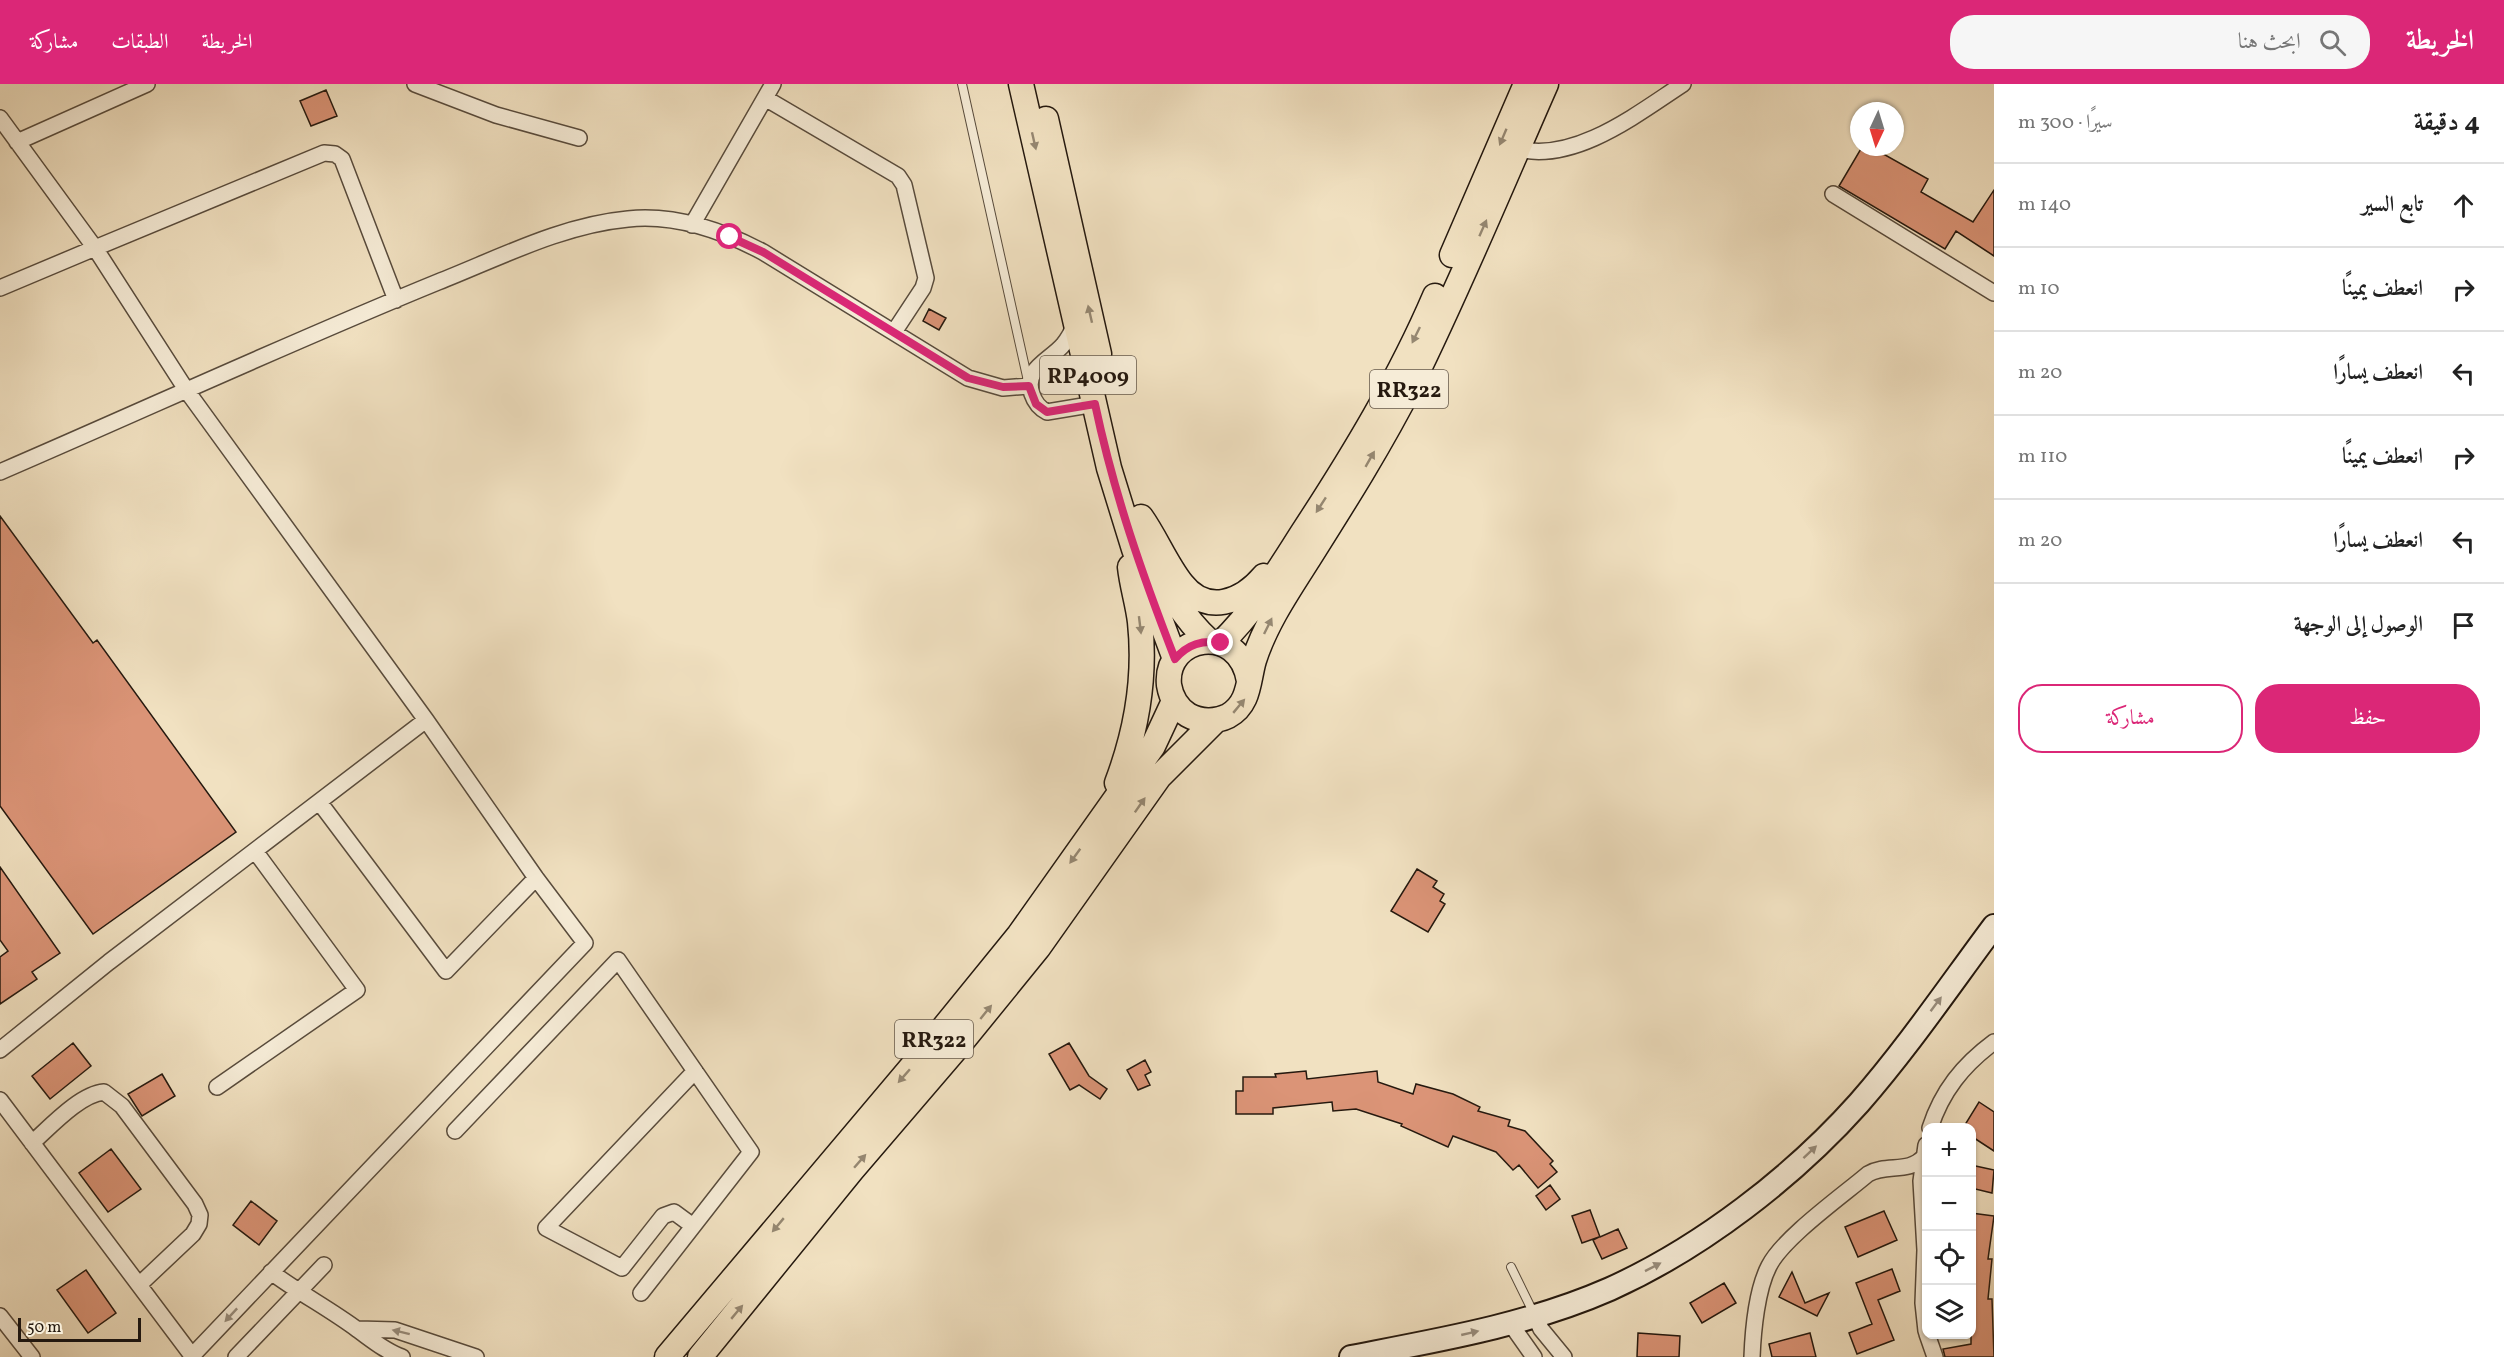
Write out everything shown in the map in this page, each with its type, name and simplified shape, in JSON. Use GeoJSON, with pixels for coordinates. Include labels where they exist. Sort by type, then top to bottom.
{"type":"FeatureCollection","features":[{"type":"Feature","properties":{"kind":"main road","name":"RP4009"},"geometry":{"type":"LineString","coordinates":[[1021,84],[1109,468],[1133,522],[1172,594],[1196,630],[1215,642]]}},
{"type":"Feature","properties":{"kind":"main road","name":"RP4009"},"geometry":{"type":"LineString","coordinates":[[1038,84],[1123,460],[1133,522],[1175,659]]}},
{"type":"Feature","properties":{"kind":"main road","name":"RR322"},"geometry":{"type":"LineString","coordinates":[[1175,659],[1190,646],[1215,642],[1257,603],[1354,450],[1418,332],[1526,84]]}},
{"type":"Feature","properties":{"kind":"main road","name":"RR322"},"geometry":{"type":"LineString","coordinates":[[700,1357],[852,1170],[907,1108],[1038,948],[1159,777],[1216,720],[1233,713],[1245,699],[1256,654],[1268,626],[1369,462],[1411,385],[1546,84]]}},
{"type":"Feature","properties":{"kind":"main road"},"geometry":{"type":"LineString","coordinates":[[1133,522],[1182,585],[1198,597],[1217,603],[1231,602],[1254,589],[1305,529]]}},
{"type":"Feature","properties":{"kind":"main road"},"geometry":{"type":"LineString","coordinates":[[1097,826],[1124,764],[1135,729],[1141,693],[1143,657],[1140,621],[1131,575],[1133,522]]}},
{"type":"Feature","properties":{"kind":"main road"},"geometry":{"type":"LineString","coordinates":[[1215,642],[1232,648],[1241,657],[1247,669],[1249,681]]}},
{"type":"Feature","properties":{"kind":"main road"},"geometry":{"type":"LineString","coordinates":[[1175,659],[1169,680],[1174,701],[1180,709],[1197,719],[1216,720]]}},
{"type":"Feature","properties":{"kind":"main road","name":"RR322"},"geometry":{"type":"LineString","coordinates":[[667,1357],[994,967],[1153,746],[1174,701]]}},
{"type":"Feature","properties":{"kind":"main road"},"geometry":{"type":"LineString","coordinates":[[1351,1357],[1436,1341],[1535,1316],[1610,1289],[1669,1258],[1784,1176],[1826,1137],[1859,1103],[1902,1049],[1994,926]]}},
{"type":"Feature","properties":{"kind":"street"},"geometry":{"type":"LineString","coordinates":[[17,142],[147,84]]}},
{"type":"Feature","properties":{"kind":"street"},"geometry":{"type":"LineString","coordinates":[[415,84],[496,115],[579,138]]}},
{"type":"Feature","properties":{"kind":"street"},"geometry":{"type":"LineString","coordinates":[[692,225],[773,84]]}},
{"type":"Feature","properties":{"kind":"street"},"geometry":{"type":"LineString","coordinates":[[1518,149],[1528,152],[1550,152],[1582,143],[1608,130],[1683,84]]}},
{"type":"Feature","properties":{"kind":"street"},"geometry":{"type":"LineString","coordinates":[[765,98],[897,176],[904,185],[926,278],[923,288],[894,332]]}},
{"type":"Feature","properties":{"kind":"street"},"geometry":{"type":"LineString","coordinates":[[0,118],[95,249],[187,391],[426,720],[536,878],[585,942],[192,1357],[0,1100]]}},
{"type":"Feature","properties":{"kind":"street"},"geometry":{"type":"LineString","coordinates":[[0,288],[324,153],[335,154],[342,159],[396,300]]}},
{"type":"Feature","properties":{"kind":"street"},"geometry":{"type":"LineString","coordinates":[[1833,194],[1994,293]]}},
{"type":"Feature","properties":{"kind":"street"},"geometry":{"type":"LineString","coordinates":[[0,472],[396,300],[542,241],[581,228],[628,219],[671,221],[730,237],[763,252],[973,381],[1003,387],[1029,386]]}},
{"type":"Feature","properties":{"kind":"street"},"geometry":{"type":"LineString","coordinates":[[1075,324],[1062,345],[1037,367],[1029,386],[1036,404],[1047,412],[1095,404]]}},
{"type":"Feature","properties":{"kind":"street"},"geometry":{"type":"LineString","coordinates":[[0,1050],[109,962],[426,720]]}},
{"type":"Feature","properties":{"kind":"street"},"geometry":{"type":"LineString","coordinates":[[320,803],[446,971],[536,878]]}},
{"type":"Feature","properties":{"kind":"street"},"geometry":{"type":"LineString","coordinates":[[217,1087],[357,990],[255,851]]}},
{"type":"Feature","properties":{"kind":"street"},"geometry":{"type":"LineString","coordinates":[[455,1131],[618,960],[751,1152],[641,1293]]}},
{"type":"Feature","properties":{"kind":"street"},"geometry":{"type":"LineString","coordinates":[[1932,1123],[1951,1083],[1972,1059],[1994,1042]]}},
{"type":"Feature","properties":{"kind":"street"},"geometry":{"type":"LineString","coordinates":[[693,1226],[674,1212],[663,1216],[622,1268],[546,1228],[695,1071]]}},
{"type":"Feature","properties":{"kind":"street"},"geometry":{"type":"LineString","coordinates":[[32,1143],[78,1104],[94,1093],[104,1092],[122,1106],[159,1155],[195,1204],[200,1215],[199,1224],[193,1234],[139,1286]]}},
{"type":"Feature","properties":{"kind":"street"},"geometry":{"type":"LineString","coordinates":[[1752,1357],[1761,1285],[1774,1257],[1868,1174],[1882,1167],[1910,1167],[1922,1154]]}},
{"type":"Feature","properties":{"kind":"street"},"geometry":{"type":"LineString","coordinates":[[1922,1166],[1922,1191]]}},
{"type":"Feature","properties":{"kind":"street"},"geometry":{"type":"LineString","coordinates":[[1898,1168],[1922,1191]]}},
{"type":"Feature","properties":{"kind":"street"},"geometry":{"type":"LineString","coordinates":[[1924,1231],[1924,1285]]}},
{"type":"Feature","properties":{"kind":"street"},"geometry":{"type":"LineString","coordinates":[[236,1357],[324,1265]]}},
{"type":"Feature","properties":{"kind":"street"},"geometry":{"type":"LineString","coordinates":[[271,1272],[298,1293],[357,1329],[376,1344],[402,1357]]}},
{"type":"Feature","properties":{"kind":"street"},"geometry":{"type":"LineString","coordinates":[[0,1316],[32,1357]]}},
{"type":"Feature","properties":{"kind":"street"},"geometry":{"type":"LineString","coordinates":[[1535,1316],[1541,1329],[1561,1356]]}},
{"type":"Feature","properties":{"kind":"street"},"geometry":{"type":"LineString","coordinates":[[1510,1323],[1534,1357]]}},
{"type":"Feature","properties":{"kind":"street"},"geometry":{"type":"LineString","coordinates":[[357,1329],[395,1330],[476,1357]]}},
{"type":"Feature","properties":{"kind":"street"},"geometry":{"type":"LineString","coordinates":[[1929,1339],[1935,1357]]}},
{"type":"Feature","properties":{"kind":"lane"},"geometry":{"type":"LineString","coordinates":[[962,84],[1029,386]]}},
{"type":"Feature","properties":{"kind":"lane"},"geometry":{"type":"LineString","coordinates":[[1511,1267],[1535,1316]]}},
{"type":"Feature","properties":{"kind":"building"},"geometry":{"type":"Polygon","coordinates":[[[326,90],[337,116],[311,126],[300,101],[326,90]]]}},
{"type":"Feature","properties":{"kind":"building"},"geometry":{"type":"Polygon","coordinates":[[[1857,156],[1887,156],[1928,179],[1921,192],[1973,222],[1994,190],[1994,256],[1956,231],[1945,249],[1839,186],[1857,156]]]}},
{"type":"Feature","properties":{"kind":"building"},"geometry":{"type":"Polygon","coordinates":[[[929,309],[946,318],[939,330],[923,321],[929,309]]]}},
{"type":"Feature","properties":{"kind":"building"},"geometry":{"type":"Polygon","coordinates":[[[0,516],[93,643],[97,640],[236,832],[93,934],[0,806],[0,516]]]}},
{"type":"Feature","properties":{"kind":"building"},"geometry":{"type":"Polygon","coordinates":[[[0,867],[60,953],[32,972],[37,979],[0,1004],[0,957],[8,951],[0,940],[0,867]]]}},
{"type":"Feature","properties":{"kind":"building"},"geometry":{"type":"Polygon","coordinates":[[[1417,869],[1437,881],[1433,887],[1444,894],[1440,901],[1445,904],[1428,932],[1391,911],[1417,869]]]}},
{"type":"Feature","properties":{"kind":"building"},"geometry":{"type":"Polygon","coordinates":[[[73,1043],[91,1066],[50,1099],[32,1076],[73,1043]]]}},
{"type":"Feature","properties":{"kind":"building"},"geometry":{"type":"Polygon","coordinates":[[[1069,1043],[1089,1076],[1107,1089],[1100,1099],[1079,1085],[1070,1090],[1049,1054],[1069,1043]]]}},
{"type":"Feature","properties":{"kind":"building"},"geometry":{"type":"Polygon","coordinates":[[[1145,1060],[1151,1072],[1145,1075],[1150,1085],[1138,1090],[1127,1070],[1145,1060]]]}},
{"type":"Feature","properties":{"kind":"building"},"geometry":{"type":"Polygon","coordinates":[[[1306,1071],[1307,1079],[1377,1071],[1378,1082],[1413,1094],[1416,1084],[1453,1094],[1480,1107],[1478,1111],[1510,1120],[1508,1126],[1525,1131],[1553,1161],[1550,1164],[1557,1172],[1538,1188],[1519,1165],[1513,1170],[1496,1152],[1453,1136],[1448,1147],[1401,1126],[1402,1124],[1356,1109],[1333,1111],[1332,1102],[1273,1108],[1273,1114],[1236,1114],[1236,1091],[1243,1091],[1243,1077],[1276,1077],[1275,1074],[1306,1071]]]}},
{"type":"Feature","properties":{"kind":"building"},"geometry":{"type":"Polygon","coordinates":[[[162,1074],[175,1096],[142,1116],[128,1094],[162,1074]]]}},
{"type":"Feature","properties":{"kind":"building"},"geometry":{"type":"Polygon","coordinates":[[[1979,1102],[1994,1112],[1994,1151],[1976,1139],[1976,1123],[1966,1123],[1979,1102]]]}},
{"type":"Feature","properties":{"kind":"building"},"geometry":{"type":"Polygon","coordinates":[[[111,1149],[141,1189],[108,1212],[79,1173],[111,1149]]]}},
{"type":"Feature","properties":{"kind":"building"},"geometry":{"type":"Polygon","coordinates":[[[1976,1166],[1994,1170],[1992,1193],[1976,1189],[1976,1166]]]}},
{"type":"Feature","properties":{"kind":"building"},"geometry":{"type":"Polygon","coordinates":[[[1550,1185],[1560,1199],[1546,1210],[1536,1196],[1550,1185]]]}},
{"type":"Feature","properties":{"kind":"building"},"geometry":{"type":"Polygon","coordinates":[[[251,1201],[277,1221],[259,1245],[233,1225],[251,1201]]]}},
{"type":"Feature","properties":{"kind":"building"},"geometry":{"type":"Polygon","coordinates":[[[1590,1210],[1600,1237],[1618,1229],[1627,1248],[1602,1259],[1593,1240],[1599,1237],[1582,1243],[1572,1216],[1590,1210]]]}},
{"type":"Feature","properties":{"kind":"building"},"geometry":{"type":"Polygon","coordinates":[[[1884,1211],[1897,1240],[1858,1257],[1845,1227],[1884,1211]]]}},
{"type":"Feature","properties":{"kind":"building"},"geometry":{"type":"Polygon","coordinates":[[[1976,1214],[1994,1216],[1988,1259],[1992,1259],[1988,1299],[1992,1299],[1994,1357],[1945,1357],[1943,1349],[1971,1344],[1971,1339],[1976,1339],[1976,1214]]]}},
{"type":"Feature","properties":{"kind":"building"},"geometry":{"type":"Polygon","coordinates":[[[1892,1269],[1900,1291],[1878,1300],[1894,1340],[1857,1354],[1849,1333],[1872,1324],[1856,1283],[1892,1269]]]}},
{"type":"Feature","properties":{"kind":"building"},"geometry":{"type":"Polygon","coordinates":[[[86,1270],[116,1313],[88,1333],[57,1290],[86,1270]]]}},
{"type":"Feature","properties":{"kind":"building"},"geometry":{"type":"Polygon","coordinates":[[[1792,1272],[1805,1303],[1829,1293],[1817,1316],[1779,1297],[1792,1272]]]}},
{"type":"Feature","properties":{"kind":"building"},"geometry":{"type":"Polygon","coordinates":[[[1724,1283],[1736,1303],[1702,1323],[1690,1303],[1724,1283]]]}},
{"type":"Feature","properties":{"kind":"building"},"geometry":{"type":"Polygon","coordinates":[[[1638,1333],[1680,1336],[1679,1357],[1637,1357],[1638,1333]]]}},
{"type":"Feature","properties":{"kind":"building"},"geometry":{"type":"Polygon","coordinates":[[[1810,1333],[1816,1357],[1772,1357],[1769,1344],[1810,1333]]]}},
{"type":"Feature","properties":{"kind":"route"},"geometry":{"type":"LineString","coordinates":[[730,237],[763,252],[968,378],[990,386],[1016,388],[1029,386],[1036,404],[1047,412],[1095,404],[1121,511],[1175,659],[1182,651],[1199,642],[1221,643]]}}]}
